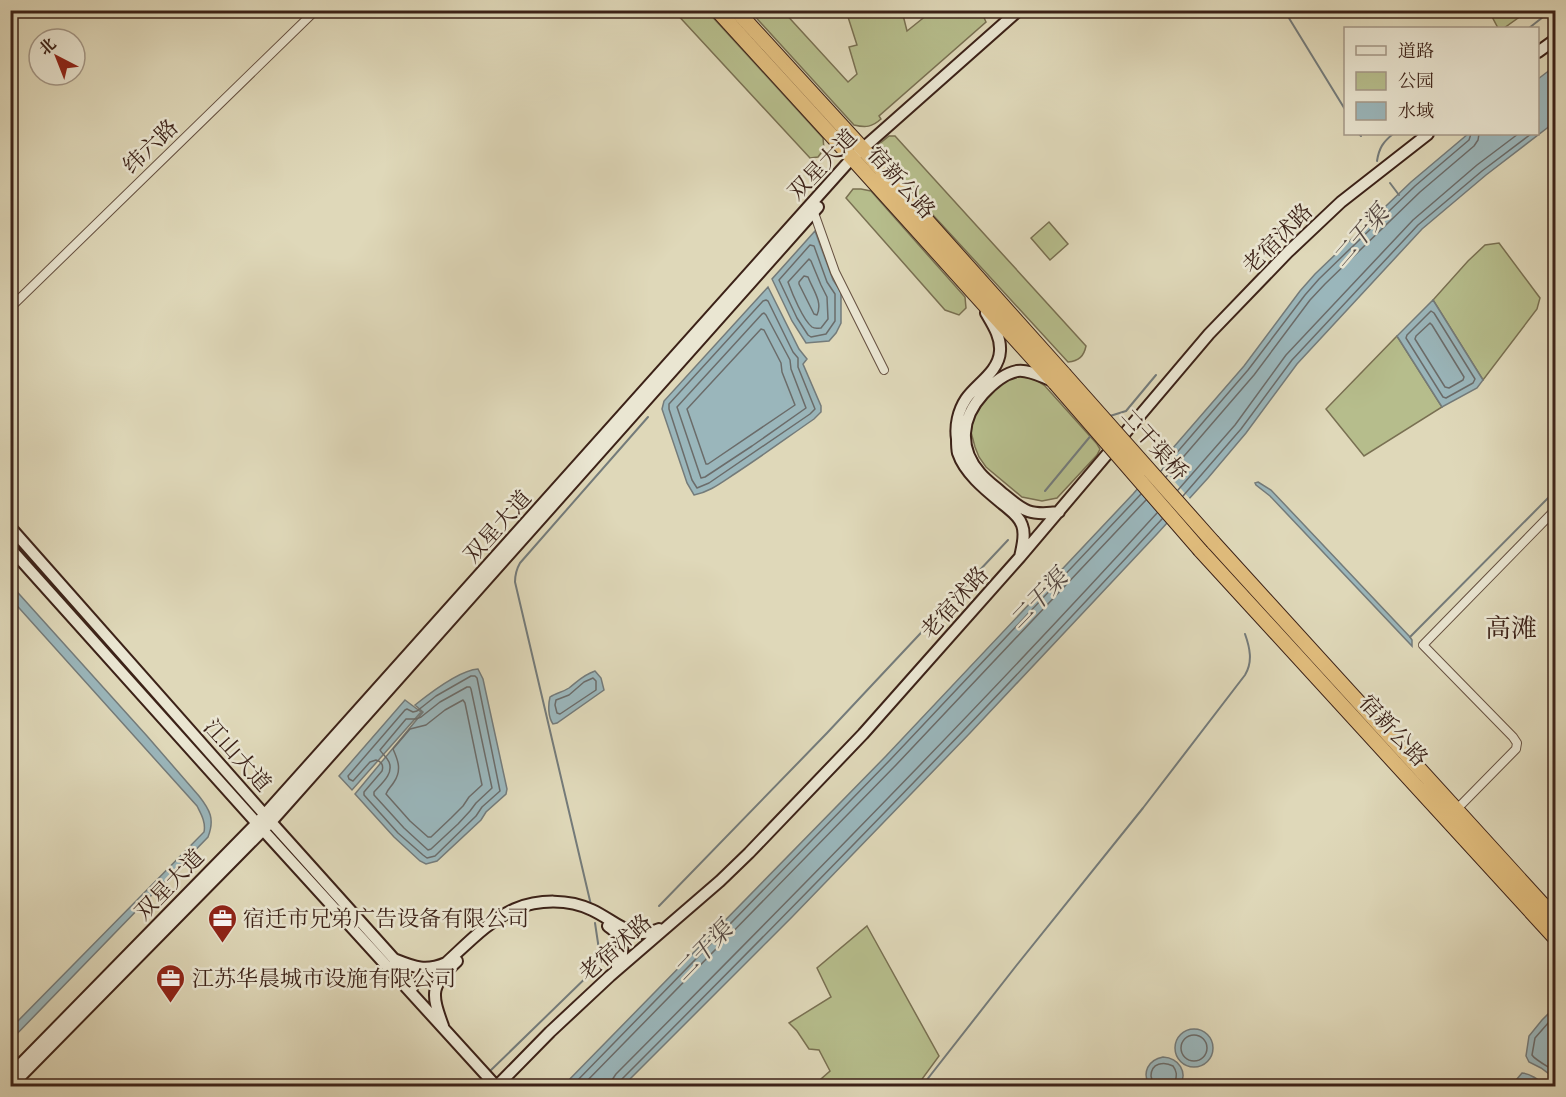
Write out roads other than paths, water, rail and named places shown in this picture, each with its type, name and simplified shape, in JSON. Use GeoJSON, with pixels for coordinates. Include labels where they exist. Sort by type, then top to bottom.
{"type":"FeatureCollection","features":[{"type":"Feature","properties":{"kind":"highway","name":"宿新公路"},"geometry":{"type":"LineString","coordinates":[[717,10],[860,156],[1058,380]]}},
{"type":"Feature","properties":{"kind":"highway","name":"宿新公路"},"geometry":{"type":"LineString","coordinates":[[736,10],[973,292],[1058,380]]}},
{"type":"Feature","properties":{"kind":"highway","name":"二干渠桥"},"geometry":{"type":"LineString","coordinates":[[1058,380],[1213,542]]}},
{"type":"Feature","properties":{"kind":"highway","name":"二干渠桥"},"geometry":{"type":"LineString","coordinates":[[1058,380],[1200,550]]}},
{"type":"Feature","properties":{"kind":"highway","name":"宿新公路"},"geometry":{"type":"LineString","coordinates":[[1213,542],[1452,815],[1556,939]]}},
{"type":"Feature","properties":{"kind":"highway","name":"宿新公路"},"geometry":{"type":"LineString","coordinates":[[1200,550],[1452,815],[1556,919]]}},
{"type":"Feature","properties":{"kind":"main road","name":"双星大道"},"geometry":{"type":"LineString","coordinates":[[11,1086],[264,822],[860,156],[1018,10]]}},
{"type":"Feature","properties":{"kind":"main road"},"geometry":{"type":"LineString","coordinates":[[1539,51],[1556,39]]}},
{"type":"Feature","properties":{"kind":"main road","name":"老宿沭路"},"geometry":{"type":"LineString","coordinates":[[496,1086],[610,975],[720,881],[749,853],[863,734],[1020,557],[1209,334],[1288,252],[1341,202],[1427,135]]}},
{"type":"Feature","properties":{"kind":"main road"},"geometry":{"type":"LineString","coordinates":[[973,292],[997,330],[1000,351],[990,374],[967,398],[960,410],[956,430],[958,453],[966,468],[1018,518],[1023,527],[1024,539],[1020,557]]}},
{"type":"Feature","properties":{"kind":"main road"},"geometry":{"type":"LineString","coordinates":[[1058,380],[1025,371],[1003,376],[974,404],[966,419],[964,440],[969,457],[980,473],[1020,508],[1032,514],[1059,512]]}},
{"type":"Feature","properties":{"kind":"main road","name":"江山大道"},"geometry":{"type":"LineString","coordinates":[[10,527],[429,1014],[496,1086]]}},
{"type":"Feature","properties":{"kind":"main road","name":"江山大道"},"geometry":{"type":"LineString","coordinates":[[10,548],[394,959],[429,1014]]}},
{"type":"Feature","properties":{"kind":"main road","name":"双星大道"},"geometry":{"type":"LineString","coordinates":[[10,1075],[264,822]]}},
{"type":"Feature","properties":{"kind":"main road"},"geometry":{"type":"LineString","coordinates":[[394,959],[416,967],[428,969],[437,967],[446,963],[490,923],[516,909],[538,902],[578,904],[631,932],[642,934],[651,933],[680,916]]}},
{"type":"Feature","properties":{"kind":"main road"},"geometry":{"type":"LineString","coordinates":[[445,1032],[434,996],[436,986],[449,969],[496,926],[523,914],[540,909],[557,908],[590,915],[623,935],[634,938],[652,938]]}},
{"type":"Feature","properties":{"kind":"main road"},"geometry":{"type":"LineString","coordinates":[[610,975],[622,958],[621,940],[614,930]]}},
{"type":"Feature","properties":{"kind":"street","name":"纬六路"},"geometry":{"type":"LineString","coordinates":[[10,308],[316,10]]}},
{"type":"Feature","properties":{"kind":"street"},"geometry":{"type":"LineString","coordinates":[[813,208],[835,272],[884,370]]}},
{"type":"Feature","properties":{"kind":"street"},"geometry":{"type":"LineString","coordinates":[[1452,815],[1516,749],[1517,743],[1423,645],[1556,509]]}},
{"type":"Feature","properties":{"kind":"water"},"geometry":{"type":"Polygon","coordinates":[[[1555,66],[1555,122],[1539,134],[1539,78],[1555,66]]]}},
{"type":"Feature","properties":{"kind":"water","name":"二干渠"},"geometry":{"type":"Polygon","coordinates":[[[1467,135],[1538,135],[1422,229],[1297,364],[1246,433],[1157,534],[970,733],[792,917],[623,1086],[563,1086],[886,756],[1133,494],[1244,366],[1315,274],[1411,182],[1467,135]]]}},
{"type":"Feature","properties":{"kind":"water"},"geometry":{"type":"Polygon","coordinates":[[[815,231],[833,280],[841,292],[841,323],[829,341],[806,343],[792,321],[772,279],[815,231]]]}},
{"type":"Feature","properties":{"kind":"water"},"geometry":{"type":"Polygon","coordinates":[[[768,287],[799,349],[807,359],[803,364],[821,406],[821,412],[721,483],[694,495],[687,483],[662,409],[664,401],[768,287]]]}},
{"type":"Feature","properties":{"kind":"water"},"geometry":{"type":"Polygon","coordinates":[[[1433,300],[1483,380],[1477,388],[1442,407],[1397,336],[1433,300]]]}},
{"type":"Feature","properties":{"kind":"water"},"geometry":{"type":"Polygon","coordinates":[[[1258,482],[1271,490],[1410,637],[1412,646],[1270,496],[1256,485],[1255,483],[1258,482]]]}},
{"type":"Feature","properties":{"kind":"water"},"geometry":{"type":"Polygon","coordinates":[[[11,585],[199,796],[209,810],[211,825],[208,837],[11,1040],[11,1028],[204,832],[204,825],[197,806],[11,599],[11,585]]]}},
{"type":"Feature","properties":{"kind":"water"},"geometry":{"type":"Polygon","coordinates":[[[478,669],[483,679],[507,789],[506,794],[437,861],[426,864],[394,837],[355,794],[423,712],[415,705],[454,678],[478,669]]]}},
{"type":"Feature","properties":{"kind":"water"},"geometry":{"type":"Polygon","coordinates":[[[595,671],[601,678],[604,690],[553,724],[549,711],[550,697],[595,671]]]}},
{"type":"Feature","properties":{"kind":"water"},"geometry":{"type":"Polygon","coordinates":[[[405,700],[421,712],[352,790],[339,776],[405,700]]]}},
{"type":"Feature","properties":{"kind":"water"},"geometry":{"type":"Polygon","coordinates":[[[1555,1007],[1555,1082],[1553,1077],[1529,1062],[1526,1056],[1529,1036],[1555,1007]]]}},
{"type":"Feature","properties":{"kind":"water"},"geometry":{"type":"Polygon","coordinates":[[[1194,1029],[1201,1030],[1207,1035],[1212,1041],[1212,1055],[1207,1061],[1201,1066],[1194,1067],[1187,1066],[1181,1061],[1176,1055],[1175,1048],[1176,1041],[1181,1035],[1187,1030],[1194,1029]]]}},
{"type":"Feature","properties":{"kind":"water"},"geometry":{"type":"Polygon","coordinates":[[[1163,1057],[1174,1060],[1181,1067],[1183,1076],[1180,1086],[1149,1086],[1146,1071],[1150,1064],[1163,1057]]]}},
{"type":"Feature","properties":{"kind":"water"},"geometry":{"type":"Polygon","coordinates":[[[1522,1073],[1534,1077],[1544,1086],[1511,1086],[1522,1073]]]}},
{"type":"Feature","properties":{"kind":"waterway"},"geometry":{"type":"LineString","coordinates":[[1284,10],[1344,108]]}},
{"type":"Feature","properties":{"kind":"waterway"},"geometry":{"type":"LineString","coordinates":[[1530,27],[1552,10]]}},
{"type":"Feature","properties":{"kind":"waterway"},"geometry":{"type":"LineString","coordinates":[[1377,161],[1382,146],[1392,135]]}},
{"type":"Feature","properties":{"kind":"waterway"},"geometry":{"type":"LineString","coordinates":[[1390,183],[1399,195]]}},
{"type":"Feature","properties":{"kind":"waterway"},"geometry":{"type":"LineString","coordinates":[[1110,416],[1126,411],[1156,375]]}},
{"type":"Feature","properties":{"kind":"waterway"},"geometry":{"type":"LineString","coordinates":[[591,905],[515,577],[520,563],[648,417]]}},
{"type":"Feature","properties":{"kind":"waterway"},"geometry":{"type":"LineString","coordinates":[[1045,491],[1093,433]]}},
{"type":"Feature","properties":{"kind":"waterway"},"geometry":{"type":"LineString","coordinates":[[1410,637],[1556,490]]}},
{"type":"Feature","properties":{"kind":"waterway"},"geometry":{"type":"LineString","coordinates":[[659,906],[827,733],[1008,540]]}},
{"type":"Feature","properties":{"kind":"waterway"},"geometry":{"type":"LineString","coordinates":[[922,1086],[1143,808],[1245,675],[1250,655],[1245,634]]}},
{"type":"Feature","properties":{"kind":"waterway"},"geometry":{"type":"LineString","coordinates":[[489,1072],[601,963],[595,923]]}},
{"type":"Feature","properties":{"kind":"waterway"},"geometry":{"type":"LineString","coordinates":[[474,1086],[483,1078]]}},
{"type":"Feature","properties":{"kind":"place","name":"宿迁市兄弟广告设备有限公司"},"geometry":{"type":"Point","coordinates":[222,944]}},
{"type":"Feature","properties":{"kind":"place","name":"江苏华晨城市设施有限公司"},"geometry":{"type":"Point","coordinates":[171,1004]}},
{"type":"Feature","properties":{"kind":"district","name":"高滩"},"geometry":{"type":"Point","coordinates":[1511,628]}}]}
